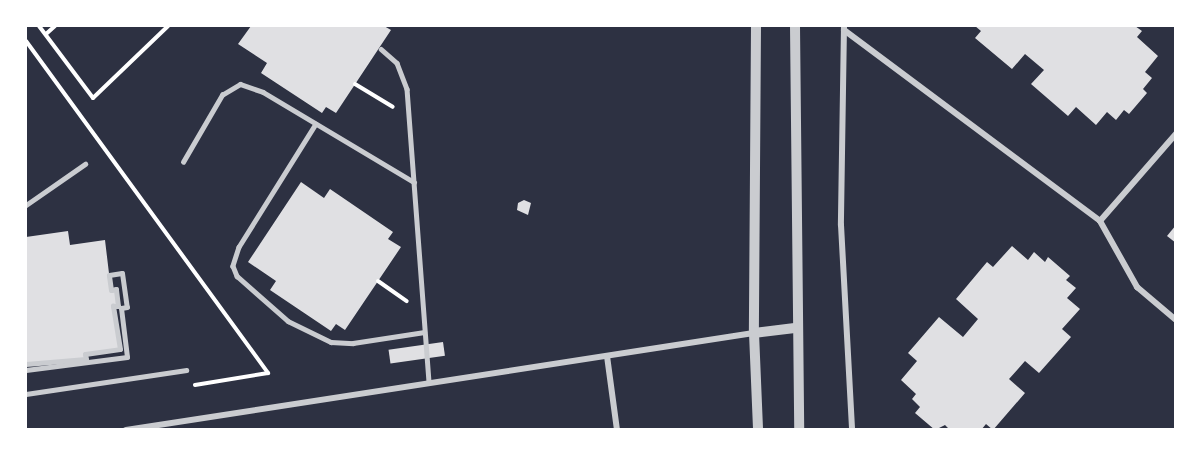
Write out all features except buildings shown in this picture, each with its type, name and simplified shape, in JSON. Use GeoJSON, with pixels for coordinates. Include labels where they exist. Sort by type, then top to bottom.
{"type":"FeatureCollection","features":[{"type":"Feature","properties":{"kind":"street"},"geometry":{"type":"LineString","coordinates":[[756,26],[754,333],[758,429]]}},
{"type":"Feature","properties":{"kind":"street"},"geometry":{"type":"LineString","coordinates":[[795,26],[795,328],[799,429]]}},
{"type":"Feature","properties":{"kind":"street"},"geometry":{"type":"LineString","coordinates":[[844,28],[1100,221],[1137,287],[1176,320]]}},
{"type":"Feature","properties":{"kind":"street"},"geometry":{"type":"LineString","coordinates":[[844,28],[841,225],[852,429]]}},
{"type":"Feature","properties":{"kind":"street"},"geometry":{"type":"LineString","coordinates":[[1100,221],[1176,134]]}},
{"type":"Feature","properties":{"kind":"street"},"geometry":{"type":"LineString","coordinates":[[26,364],[86,359],[86,354],[120,350],[113,306],[118,306],[116,289],[111,290],[109,274],[123,273],[127,307],[121,308],[127,357],[26,370]]}},
{"type":"Feature","properties":{"kind":"street"},"geometry":{"type":"LineString","coordinates":[[126,429],[795,328]]}},
{"type":"Feature","properties":{"kind":"street"},"geometry":{"type":"LineString","coordinates":[[607,356],[617,429]]}},
{"type":"Feature","properties":{"kind":"lane"},"geometry":{"type":"LineString","coordinates":[[381,50],[397,63],[404,75],[429,382]]}},
{"type":"Feature","properties":{"kind":"lane"},"geometry":{"type":"LineString","coordinates":[[183,162],[222,95],[240,84],[252,85],[414,182]]}},
{"type":"Feature","properties":{"kind":"lane"},"geometry":{"type":"LineString","coordinates":[[316,124],[239,247],[233,266],[237,276],[288,321],[331,342],[353,344],[424,332]]}},
{"type":"Feature","properties":{"kind":"lane"},"geometry":{"type":"LineString","coordinates":[[26,205],[85,164]]}},
{"type":"Feature","properties":{"kind":"lane"},"geometry":{"type":"LineString","coordinates":[[26,394],[184,370]]}},
{"type":"Feature","properties":{"kind":"path"},"geometry":{"type":"LineString","coordinates":[[39,26],[93,98],[168,26]]}},
{"type":"Feature","properties":{"kind":"path"},"geometry":{"type":"LineString","coordinates":[[45,34],[55,26]]}},
{"type":"Feature","properties":{"kind":"path"},"geometry":{"type":"LineString","coordinates":[[26,41],[268,373],[183,387],[184,370]]}},
{"type":"Feature","properties":{"kind":"path"},"geometry":{"type":"LineString","coordinates":[[355,84],[409,116]]}},
{"type":"Feature","properties":{"kind":"path"},"geometry":{"type":"LineString","coordinates":[[378,281],[423,311]]}}]}
